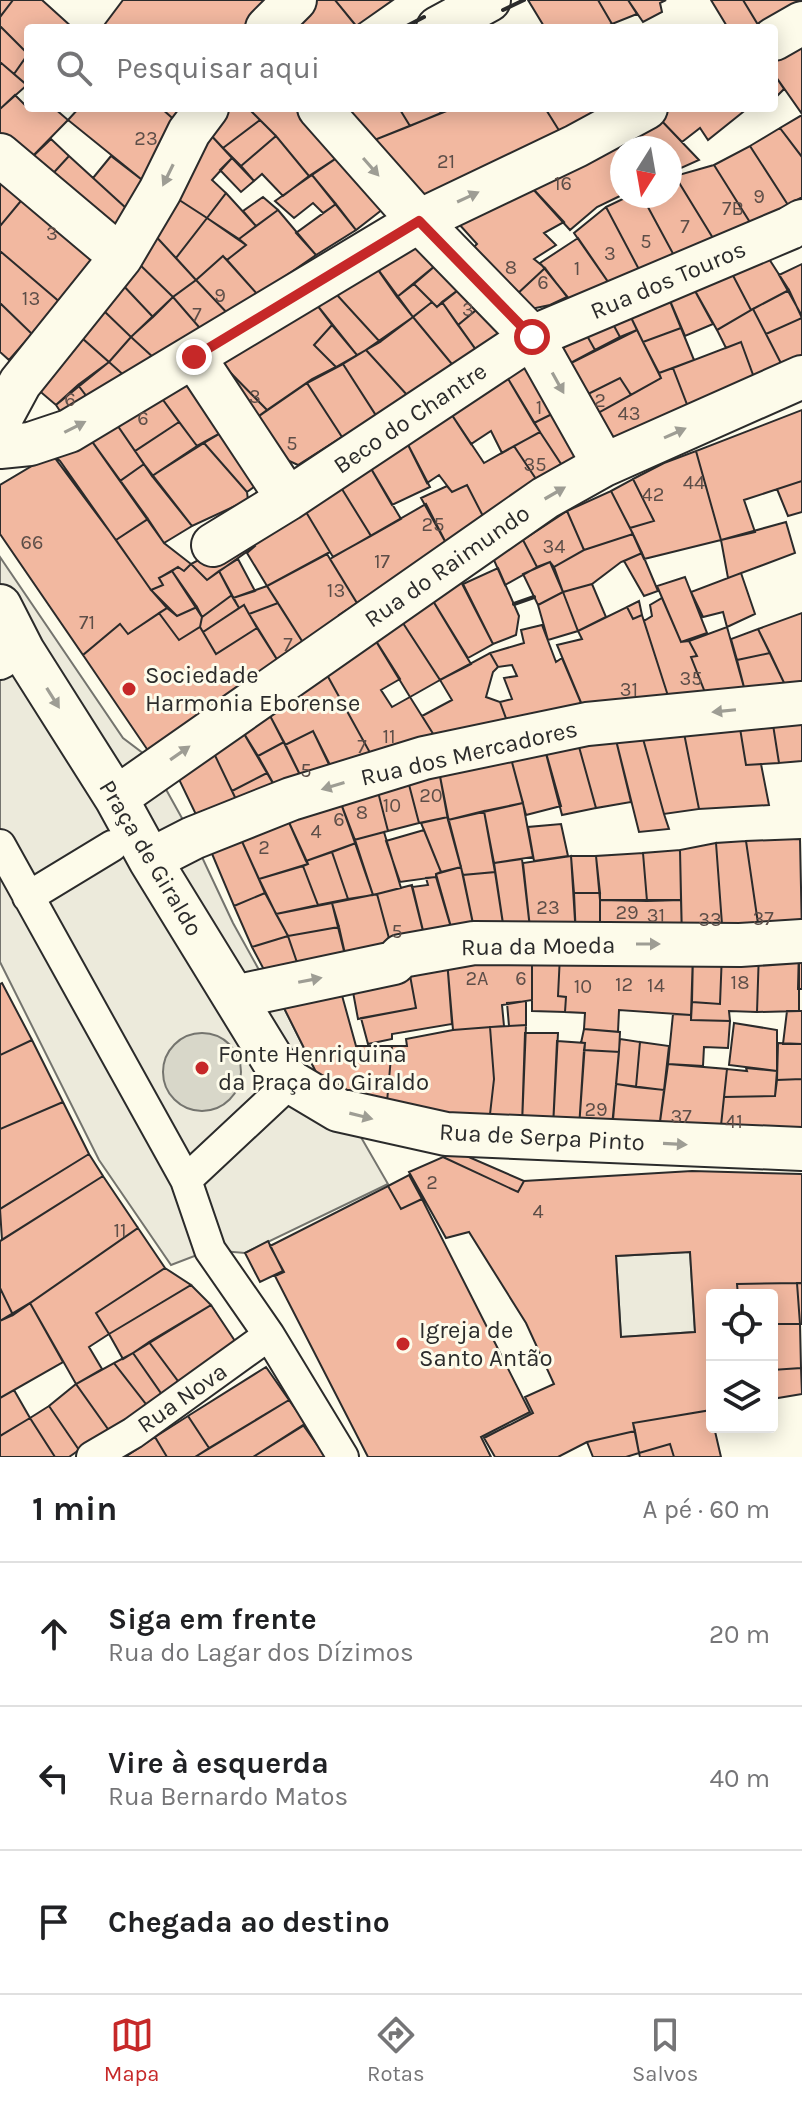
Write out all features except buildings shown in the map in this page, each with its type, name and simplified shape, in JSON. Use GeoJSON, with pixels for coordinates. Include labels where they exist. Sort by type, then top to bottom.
{"type":"FeatureCollection","features":[{"type":"Feature","properties":{"kind":"street"},"geometry":{"type":"LineString","coordinates":[[445,24],[489,0]]}},
{"type":"Feature","properties":{"kind":"street"},"geometry":{"type":"LineString","coordinates":[[778,37],[802,23]]}},
{"type":"Feature","properties":{"kind":"street"},"geometry":{"type":"LineString","coordinates":[[0,420],[20,383],[121,257],[160,191],[189,132],[204,112]]}},
{"type":"Feature","properties":{"kind":"street"},"geometry":{"type":"LineString","coordinates":[[323,112],[419,221],[532,337],[604,465]]}},
{"type":"Feature","properties":{"kind":"street"},"geometry":{"type":"LineString","coordinates":[[0,447],[30,444],[69,431],[419,221],[576,146],[639,112]]}},
{"type":"Feature","properties":{"kind":"street"},"geometry":{"type":"LineString","coordinates":[[0,155],[121,257]]}},
{"type":"Feature","properties":{"kind":"street","name":"Rua dos Touros"},"geometry":{"type":"LineString","coordinates":[[532,337],[802,221]]}},
{"type":"Feature","properties":{"kind":"street","name":"Beco do Chantre"},"geometry":{"type":"LineString","coordinates":[[213,545],[288,499],[532,337]]}},
{"type":"Feature","properties":{"kind":"street"},"geometry":{"type":"LineString","coordinates":[[194,357],[288,499]]}},
{"type":"Feature","properties":{"kind":"street","name":"Rua do Raimundo"},"geometry":{"type":"LineString","coordinates":[[116,798],[545,498],[604,465],[802,377]]}},
{"type":"Feature","properties":{"kind":"street","name":"Praça de Giraldo"},"geometry":{"type":"LineString","coordinates":[[3,637],[116,798],[150,860],[277,1067],[285,1087]]}},
{"type":"Feature","properties":{"kind":"street","name":"Rua dos Mercadores"},"geometry":{"type":"LineString","coordinates":[[150,860],[193,838],[291,799],[424,758],[587,724],[802,703]]}},
{"type":"Feature","properties":{"kind":"street"},"geometry":{"type":"LineString","coordinates":[[0,845],[186,1180],[210,1250],[269,1335],[343,1457]]}},
{"type":"Feature","properties":{"kind":"street","name":"Praça de Giraldo"},"geometry":{"type":"LineString","coordinates":[[28,897],[112,846]]}},
{"type":"Feature","properties":{"kind":"street","name":"Rua da Moeda"},"geometry":{"type":"LineString","coordinates":[[234,997],[394,963],[401,956],[474,943],[740,945],[802,941]]}},
{"type":"Feature","properties":{"kind":"street"},"geometry":{"type":"LineString","coordinates":[[186,1180],[285,1087]]}},
{"type":"Feature","properties":{"kind":"street","name":"Rua de Serpa Pinto"},"geometry":{"type":"LineString","coordinates":[[285,1087],[338,1110],[446,1134],[802,1149]]}},
{"type":"Feature","properties":{"kind":"street","name":"Rua Nova"},"geometry":{"type":"LineString","coordinates":[[92,1457],[133,1433],[269,1335]]}},
{"type":"Feature","properties":{"kind":"shaded area"},"geometry":{"type":"Polygon","coordinates":[[[0,557],[123,738],[148,757],[193,838],[233,923],[269,988],[276,992],[321,1082],[358,1132],[388,1184],[245,1253],[210,1250],[171,1265],[99,1160],[0,962],[0,557]]]}},
{"type":"Feature","properties":{"kind":"shaded area","name":"Fonte Henriquina da Praça do Giraldo"},"geometry":{"type":"Polygon","coordinates":[[[202,1033],[217,1036],[234,1050],[241,1072],[238,1087],[224,1104],[202,1111],[187,1108],[170,1094],[163,1072],[166,1057],[180,1040],[202,1033]]]}},
{"type":"Feature","properties":{"kind":"shaded area"},"geometry":{"type":"Polygon","coordinates":[[[690,1252],[695,1332],[621,1337],[616,1256],[690,1252]]]}},
{"type":"Feature","properties":{"kind":"wall"},"geometry":{"type":"LineString","coordinates":[[503,10],[524,0]]}},
{"type":"Feature","properties":{"kind":"wall"},"geometry":{"type":"LineString","coordinates":[[411,24],[424,17]]}},
{"type":"Feature","properties":{"kind":"wall"},"geometry":{"type":"LineString","coordinates":[[514,604],[534,597]]}},
{"type":"Feature","properties":{"kind":"place","name":"Sociedade Harmonia Eborense"},"geometry":{"type":"Point","coordinates":[129,689]}},
{"type":"Feature","properties":{"kind":"place","name":"Fonte Henriquina da Praça do Giraldo"},"geometry":{"type":"Point","coordinates":[202,1068]}},
{"type":"Feature","properties":{"kind":"place","name":"Igreja de Santo Antão"},"geometry":{"type":"Point","coordinates":[403,1344]}},
{"type":"Feature","properties":{"kind":"route"},"geometry":{"type":"LineString","coordinates":[[194,357],[419,221],[532,337]]}}]}
